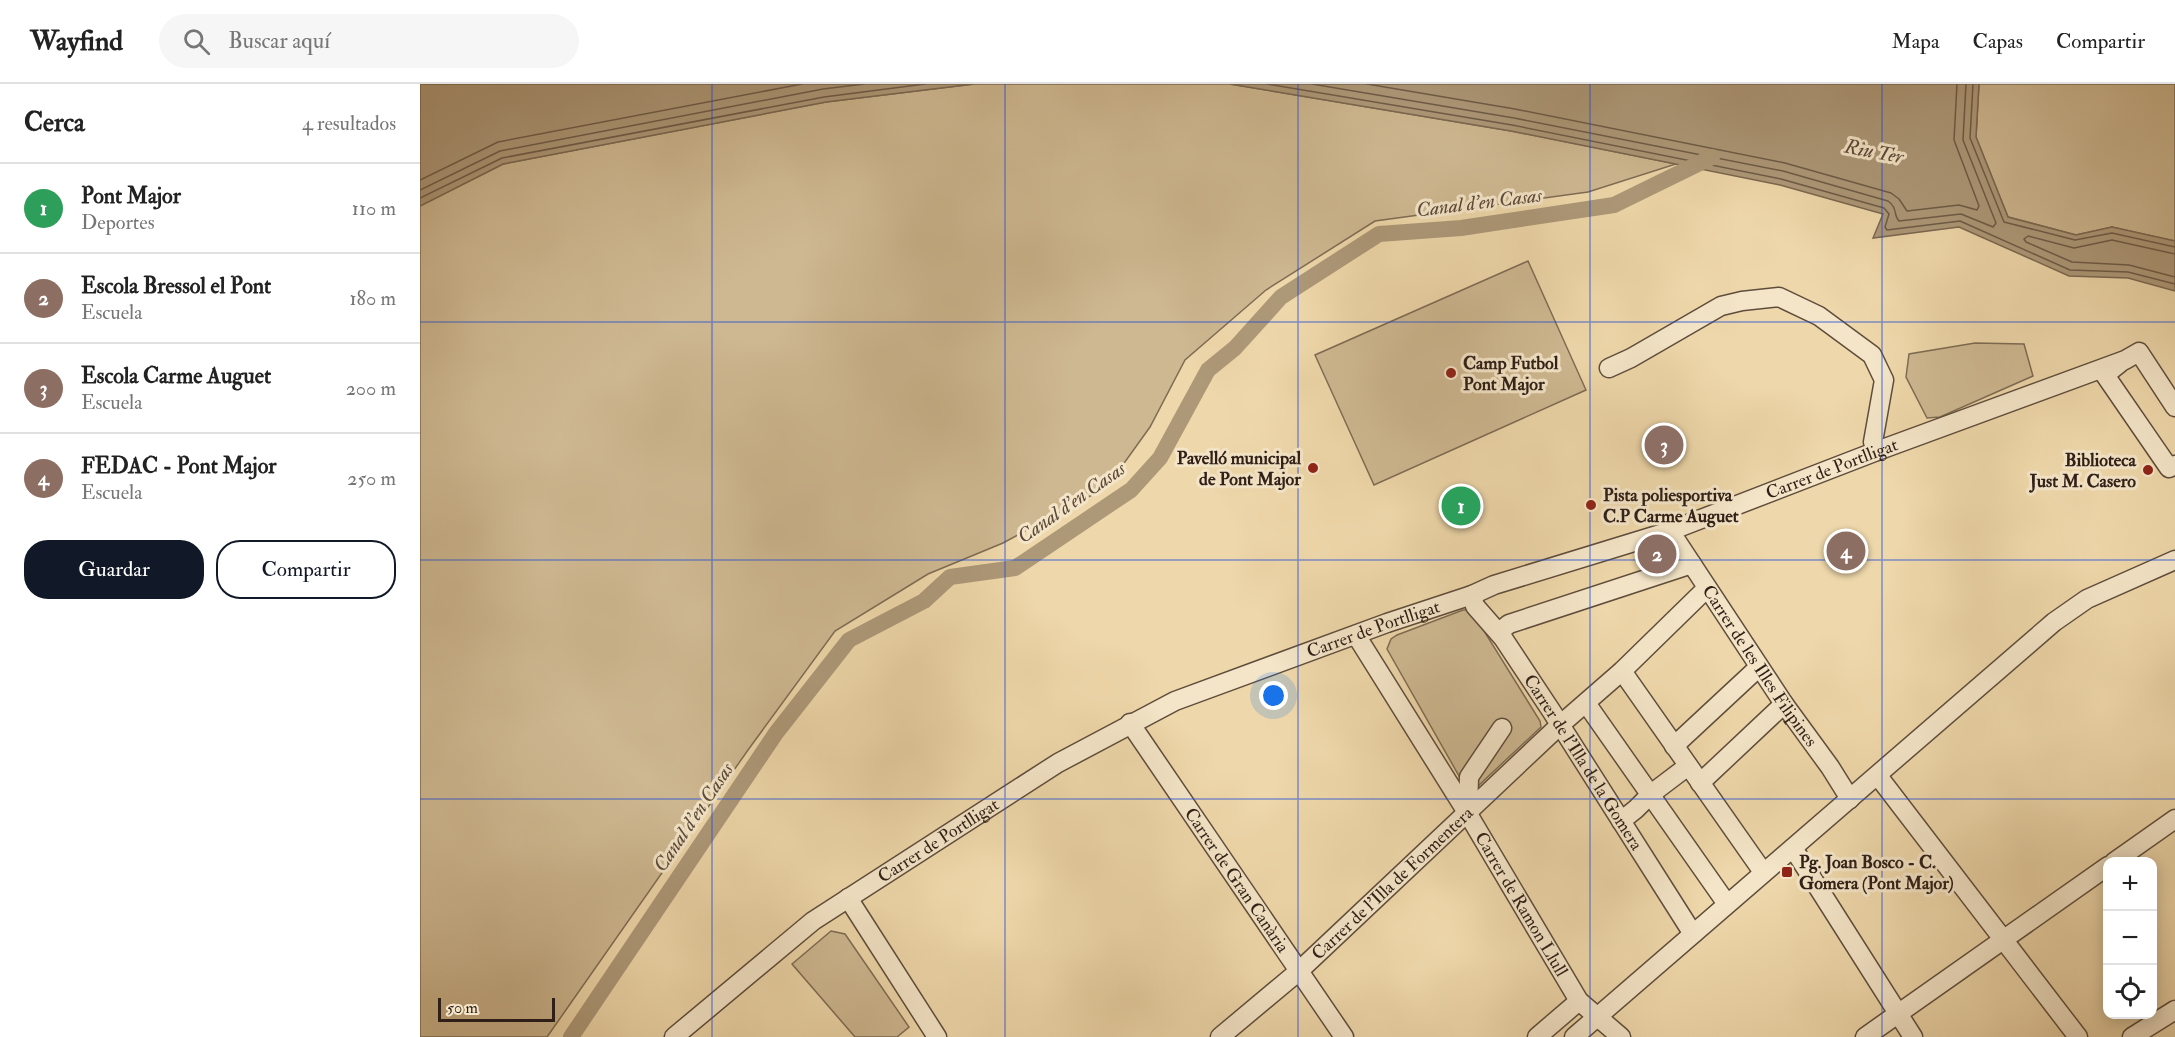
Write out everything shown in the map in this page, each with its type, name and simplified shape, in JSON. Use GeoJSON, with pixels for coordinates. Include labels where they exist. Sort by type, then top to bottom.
{"type":"FeatureCollection","features":[{"type":"Feature","properties":{"kind":"street"},"geometry":{"type":"LineString","coordinates":[[1609,368],[1631,358],[1721,306],[1779,297],[1819,316],[1872,355],[1884,380],[1873,442],[1877,451]]}},
{"type":"Feature","properties":{"kind":"street"},"geometry":{"type":"LineString","coordinates":[[2175,407],[2132,356],[2105,375],[2169,468],[2175,465]]}},
{"type":"Feature","properties":{"kind":"street","name":"Carrer de Portlligat"},"geometry":{"type":"LineString","coordinates":[[674,1037],[813,921],[1058,763],[1175,701],[1472,595],[1494,585],[1670,531],[2132,356]]}},
{"type":"Feature","properties":{"kind":"street","name":"Carrer de les Illes Filipines"},"geometry":{"type":"LineString","coordinates":[[1670,531],[1784,705],[1830,767],[1850,799]]}},
{"type":"Feature","properties":{"kind":"street"},"geometry":{"type":"LineString","coordinates":[[1574,1037],[2070,610],[2109,589],[2175,560]]}},
{"type":"Feature","properties":{"kind":"street"},"geometry":{"type":"LineString","coordinates":[[1499,632],[1509,624],[1692,564]]}},
{"type":"Feature","properties":{"kind":"street","name":"Carrer de l'Illa de Formentera"},"geometry":{"type":"LineString","coordinates":[[1220,1037],[1299,971],[1560,725],[1622,671],[1707,588]]}},
{"type":"Feature","properties":{"kind":"street","name":"Carrer de l'Illa de la Gomera"},"geometry":{"type":"LineString","coordinates":[[1472,595],[1475,606],[1499,632],[1693,934]]}},
{"type":"Feature","properties":{"kind":"street","name":"Carrer de Ramon Llull"},"geometry":{"type":"LineString","coordinates":[[1356,635],[1468,814],[1579,1001],[1621,1037]]}},
{"type":"Feature","properties":{"kind":"street"},"geometry":{"type":"LineString","coordinates":[[1674,746],[1759,667]]}},
{"type":"Feature","properties":{"kind":"street"},"geometry":{"type":"LineString","coordinates":[[1622,671],[1763,873]]}},
{"type":"Feature","properties":{"kind":"street"},"geometry":{"type":"LineString","coordinates":[[1586,703],[1727,904]]}},
{"type":"Feature","properties":{"kind":"street"},"geometry":{"type":"LineString","coordinates":[[1700,783],[1784,705]]}},
{"type":"Feature","properties":{"kind":"street","name":"Carrer de Gran Canària"},"geometry":{"type":"LineString","coordinates":[[1130,723],[1344,1037]]}},
{"type":"Feature","properties":{"kind":"street"},"geometry":{"type":"LineString","coordinates":[[1468,814],[1469,777],[1502,728]]}},
{"type":"Feature","properties":{"kind":"street"},"geometry":{"type":"LineString","coordinates":[[1621,820],[1636,809],[1650,794],[1688,766]]}},
{"type":"Feature","properties":{"kind":"street"},"geometry":{"type":"LineString","coordinates":[[1878,776],[2079,1037]]}},
{"type":"Feature","properties":{"kind":"street"},"geometry":{"type":"LineString","coordinates":[[2120,857],[2175,819]]}},
{"type":"Feature","properties":{"kind":"street"},"geometry":{"type":"LineString","coordinates":[[1793,848],[1913,1037]]}},
{"type":"Feature","properties":{"kind":"street"},"geometry":{"type":"LineString","coordinates":[[1865,1037],[2103,870]]}},
{"type":"Feature","properties":{"kind":"street"},"geometry":{"type":"LineString","coordinates":[[848,898],[930,1034]]}},
{"type":"Feature","properties":{"kind":"street"},"geometry":{"type":"LineString","coordinates":[[1537,1037],[1579,1001]]}},
{"type":"Feature","properties":{"kind":"street"},"geometry":{"type":"LineString","coordinates":[[2132,1037],[2175,1011]]}},
{"type":"Feature","properties":{"kind":"shaded area"},"geometry":{"type":"Polygon","coordinates":[[[974,84],[1230,84],[1511,131],[1676,164],[1588,192],[1375,221],[1266,290],[1185,360],[1150,427],[1107,487],[1003,543],[928,574],[835,631],[748,750],[547,1037],[420,1037],[420,206],[503,164],[826,102],[974,84]]]}},
{"type":"Feature","properties":{"kind":"shaded area"},"geometry":{"type":"Polygon","coordinates":[[[1979,84],[2175,84],[2175,241],[2112,227],[2076,235],[2008,217],[1976,137],[1979,84]]]}},
{"type":"Feature","properties":{"kind":"shaded area","name":"Camp Futbol Pont Major"},"geometry":{"type":"Polygon","coordinates":[[[1528,261],[1586,390],[1374,485],[1315,355],[1528,261]]]}},
{"type":"Feature","properties":{"kind":"shaded area"},"geometry":{"type":"Polygon","coordinates":[[[1975,343],[2024,344],[2033,376],[1940,417],[1927,418],[1906,377],[1909,354],[1975,343]]]}},
{"type":"Feature","properties":{"kind":"shaded area"},"geometry":{"type":"Polygon","coordinates":[[[1463,610],[1471,610],[1540,721],[1541,727],[1478,786],[1470,788],[1463,783],[1387,649],[1391,639],[1397,635],[1463,610]]]}},
{"type":"Feature","properties":{"kind":"shaded area"},"geometry":{"type":"Polygon","coordinates":[[[831,931],[845,934],[909,1027],[897,1037],[855,1037],[792,964],[831,931]]]}},
{"type":"Feature","properties":{"kind":"water"},"geometry":{"type":"Polygon","coordinates":[[[420,84],[974,84],[826,102],[503,164],[420,206],[420,84]]]}},
{"type":"Feature","properties":{"kind":"water","name":"Riu Ter"},"geometry":{"type":"Polygon","coordinates":[[[1230,84],[1979,84],[1976,137],[2008,217],[2076,235],[2112,227],[2175,241],[2175,291],[2128,278],[2069,276],[1959,227],[1873,238],[1883,214],[1780,185],[1511,131],[1230,84]]]}},
{"type":"Feature","properties":{"kind":"waterway","name":"Canal d'en Casas"},"geometry":{"type":"LineString","coordinates":[[571,1037],[776,733],[849,640],[924,601],[950,577],[1015,568],[1131,490],[1160,458],[1208,370],[1235,348],[1281,297],[1379,234],[1461,228],[1614,205],[1712,157]]}},
{"type":"Feature","properties":{"kind":"place","name":"Camp Futbol Pont Major"},"geometry":{"type":"Point","coordinates":[1451,373]}},
{"type":"Feature","properties":{"kind":"place","name":"Escola Carme Auguet"},"geometry":{"type":"Point","coordinates":[1664,445]}},
{"type":"Feature","properties":{"kind":"place","name":"Pavelló municipal de Pont Major"},"geometry":{"type":"Point","coordinates":[1313,468]}},
{"type":"Feature","properties":{"kind":"place","name":"Biblioteca Just M. Casero"},"geometry":{"type":"Point","coordinates":[2148,470]}},
{"type":"Feature","properties":{"kind":"place","name":"Pista poliesportiva C.P Carme Auguet"},"geometry":{"type":"Point","coordinates":[1591,505]}},
{"type":"Feature","properties":{"kind":"place","name":"Pont Major"},"geometry":{"type":"Point","coordinates":[1461,506]}},
{"type":"Feature","properties":{"kind":"place","name":"FEDAC - Pont Major"},"geometry":{"type":"Point","coordinates":[1846,551]}},
{"type":"Feature","properties":{"kind":"place","name":"Escola Bressol el Pont"},"geometry":{"type":"Point","coordinates":[1657,554]}},
{"type":"Feature","properties":{"kind":"place","name":"Pg. Joan Bosco - C. Gomera (Pont Major)"},"geometry":{"type":"Point","coordinates":[1787,872]}}]}
